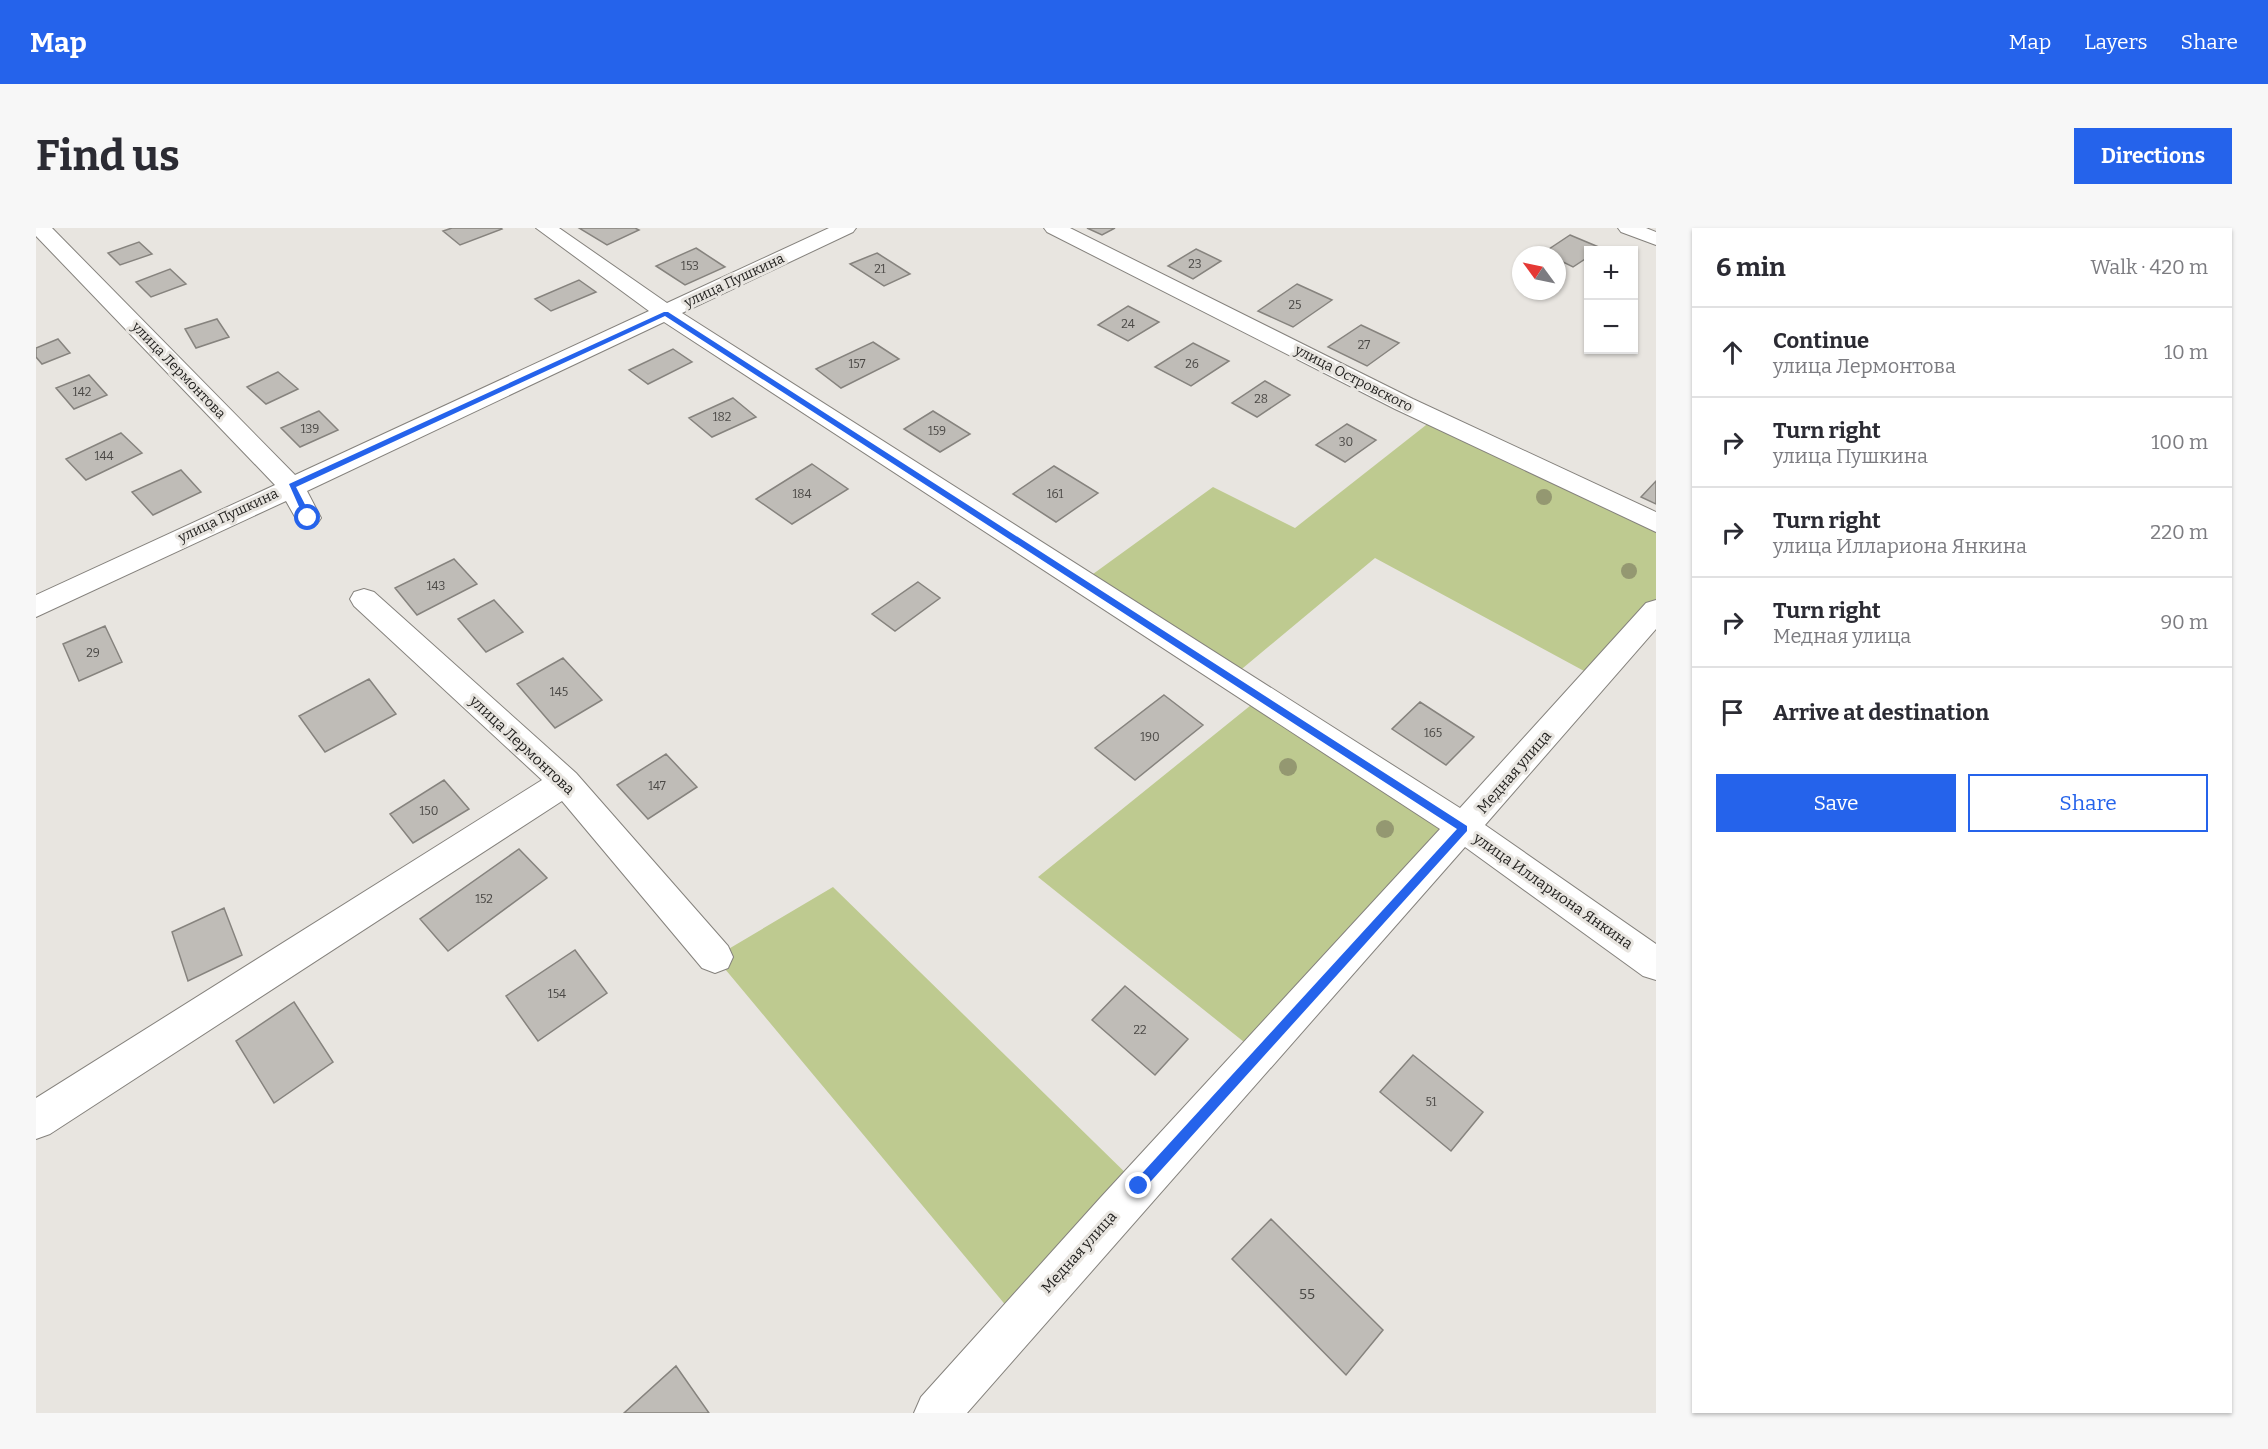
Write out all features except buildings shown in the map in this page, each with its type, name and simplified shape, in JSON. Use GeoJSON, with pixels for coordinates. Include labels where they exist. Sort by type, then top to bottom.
{"type":"FeatureCollection","features":[{"type":"Feature","properties":{"kind":"street","name":"улица Лермонтова"},"geometry":{"type":"LineString","coordinates":[[40,228],[291,486],[308,518]]}},
{"type":"Feature","properties":{"kind":"street","name":"улица Иллариона Янкина"},"geometry":{"type":"LineString","coordinates":[[546,228],[666,313],[1464,828],[1656,963]]}},
{"type":"Feature","properties":{"kind":"street","name":"улица Пушкина"},"geometry":{"type":"LineString","coordinates":[[36,607],[846,228]]}},
{"type":"Feature","properties":{"kind":"street","name":"улица Островского"},"geometry":{"type":"LineString","coordinates":[[1054,228],[1404,404],[1656,523]]}},
{"type":"Feature","properties":{"kind":"street"},"geometry":{"type":"LineString","coordinates":[[1628,228],[1656,239]]}},
{"type":"Feature","properties":{"kind":"street","name":"улица Лермонтова"},"geometry":{"type":"LineString","coordinates":[[364,599],[565,783],[715,957]]}},
{"type":"Feature","properties":{"kind":"street","name":"Медная улица"},"geometry":{"type":"LineString","coordinates":[[937,1413],[1033,1303],[1464,828],[1656,610]]}},
{"type":"Feature","properties":{"kind":"street"},"geometry":{"type":"LineString","coordinates":[[36,1120],[565,783]]}},
{"type":"Feature","properties":{"kind":"green space"},"geometry":{"type":"Polygon","coordinates":[[[1435,418],[1656,523],[1656,610],[1597,678],[1375,558],[1231,678],[1082,582],[1213,487],[1295,528],[1435,418]]]}},
{"type":"Feature","properties":{"kind":"green space"},"geometry":{"type":"Polygon","coordinates":[[[1261,697],[1464,828],[1259,1054],[1038,877],[1261,697]]]}},
{"type":"Feature","properties":{"kind":"green space"},"geometry":{"type":"Polygon","coordinates":[[[833,887],[1139,1186],[1018,1320],[715,957],[833,887]]]}},
{"type":"Feature","properties":{"kind":"route"},"geometry":{"type":"LineString","coordinates":[[308,518],[291,486],[666,313],[1464,828],[1139,1186]]}}]}
